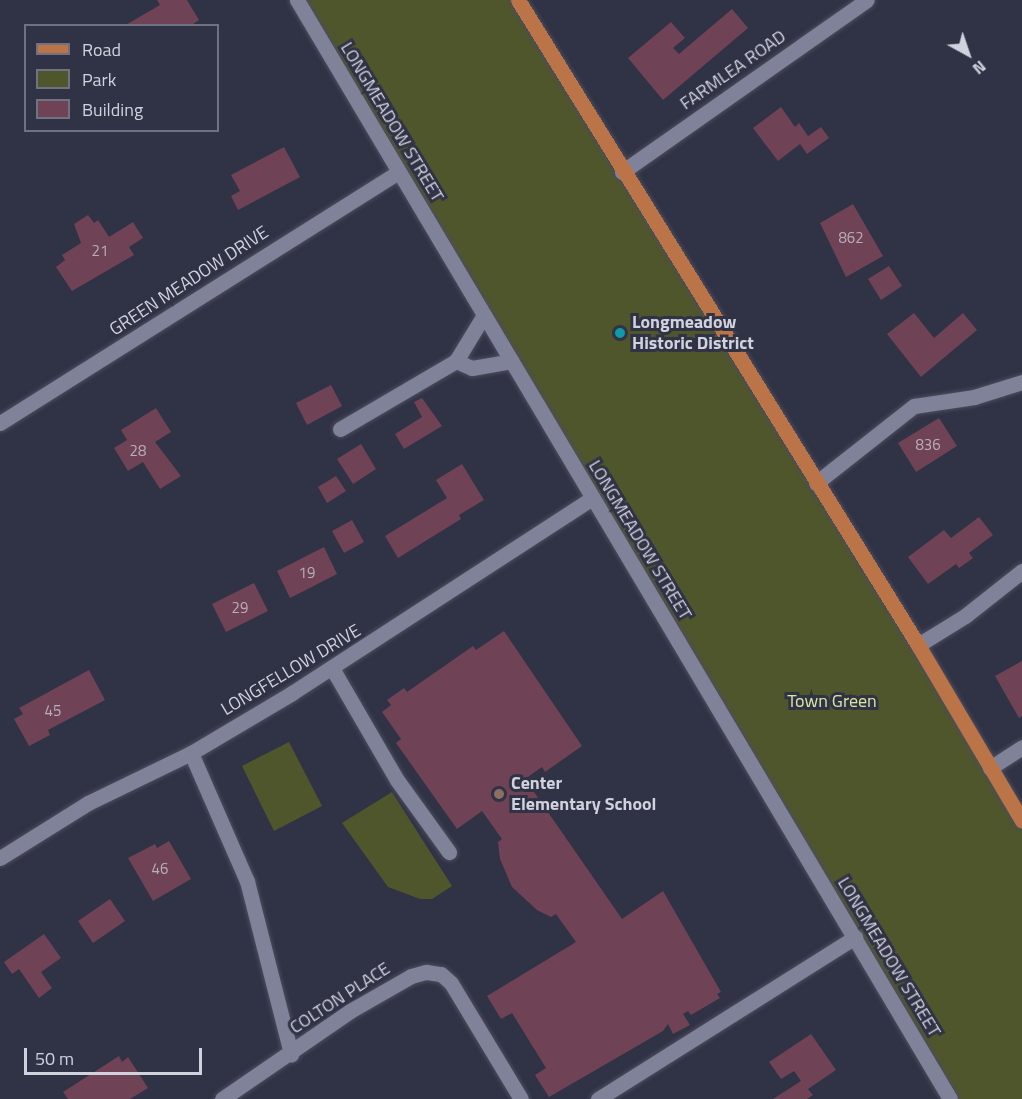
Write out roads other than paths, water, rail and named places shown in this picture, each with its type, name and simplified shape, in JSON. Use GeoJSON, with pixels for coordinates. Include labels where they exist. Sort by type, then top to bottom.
{"type":"FeatureCollection","features":[{"type":"Feature","properties":{"kind":"main road"},"geometry":{"type":"LineString","coordinates":[[518,0],[622,172],[918,645],[1022,821]]}},
{"type":"Feature","properties":{"kind":"street","name":"LONGMEADOW STREET"},"geometry":{"type":"LineString","coordinates":[[297,0],[950,1099]]}},
{"type":"Feature","properties":{"kind":"street","name":"FARMLEA ROAD"},"geometry":{"type":"LineString","coordinates":[[622,172],[867,0]]}},
{"type":"Feature","properties":{"kind":"street","name":"GREEN MEADOW DRIVE"},"geometry":{"type":"LineString","coordinates":[[0,423],[399,172]]}},
{"type":"Feature","properties":{"kind":"street"},"geometry":{"type":"LineString","coordinates":[[340,429],[456,361],[483,315]]}},
{"type":"Feature","properties":{"kind":"street"},"geometry":{"type":"LineString","coordinates":[[456,361],[472,368],[511,361]]}},
{"type":"Feature","properties":{"kind":"street"},"geometry":{"type":"LineString","coordinates":[[816,483],[914,406],[974,397],[1022,382]]}},
{"type":"Feature","properties":{"kind":"street","name":"LONGFELLOW DRIVE"},"geometry":{"type":"LineString","coordinates":[[0,858],[88,803],[191,753],[332,668],[592,498]]}},
{"type":"Feature","properties":{"kind":"street"},"geometry":{"type":"LineString","coordinates":[[918,645],[964,616],[1022,571]]}},
{"type":"Feature","properties":{"kind":"street"},"geometry":{"type":"LineString","coordinates":[[332,668],[397,780],[449,852]]}},
{"type":"Feature","properties":{"kind":"street"},"geometry":{"type":"LineString","coordinates":[[990,768],[1022,747]]}},
{"type":"Feature","properties":{"kind":"street","name":"COLTON PLACE"},"geometry":{"type":"LineString","coordinates":[[191,753],[247,881],[291,1054]]}},
{"type":"Feature","properties":{"kind":"street"},"geometry":{"type":"LineString","coordinates":[[598,1099],[855,937]]}},
{"type":"Feature","properties":{"kind":"street","name":"COLTON PLACE"},"geometry":{"type":"LineString","coordinates":[[222,1099],[291,1054],[350,1011],[398,982],[411,976],[436,973],[446,978],[459,995],[521,1099]]}},
{"type":"Feature","properties":{"kind":"place","name":"Longmeadow Historic District"},"geometry":{"type":"Point","coordinates":[620,333]}},
{"type":"Feature","properties":{"kind":"place","name":"Center Elementary School"},"geometry":{"type":"Point","coordinates":[499,794]}},
{"type":"Feature","properties":{"kind":"park label","name":"Town Green"},"geometry":{"type":"Point","coordinates":[832,701]}}]}
